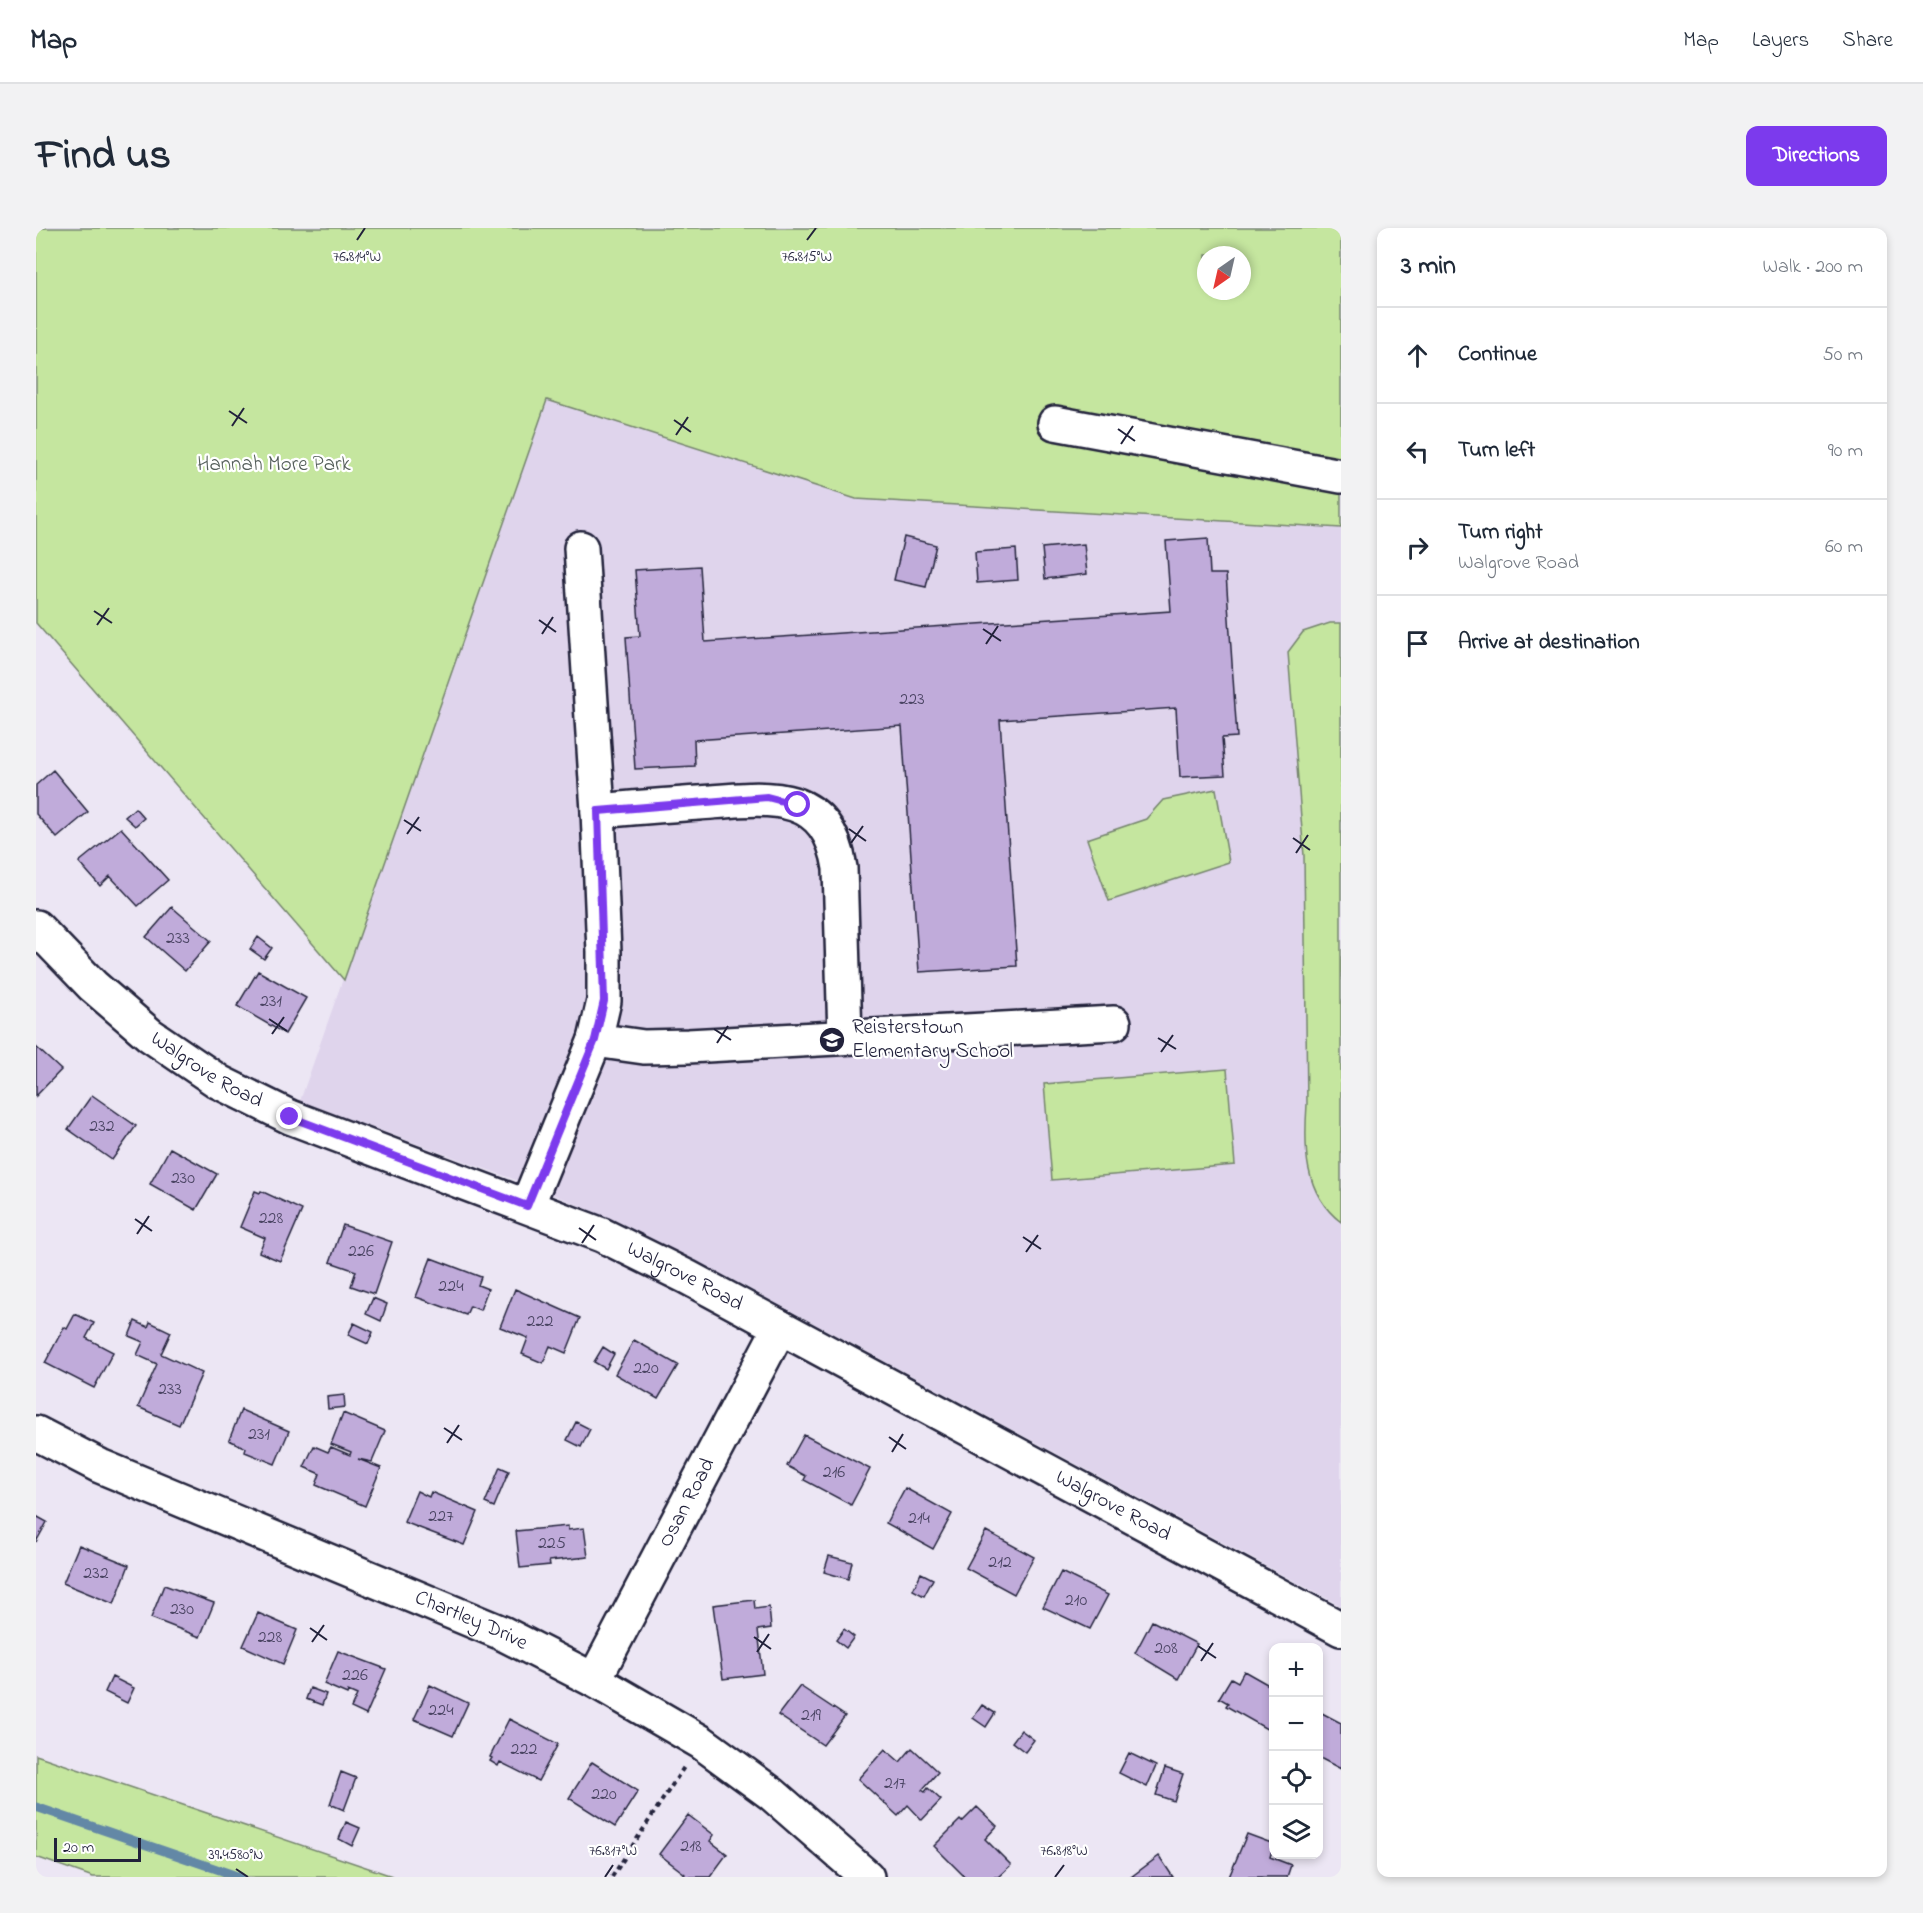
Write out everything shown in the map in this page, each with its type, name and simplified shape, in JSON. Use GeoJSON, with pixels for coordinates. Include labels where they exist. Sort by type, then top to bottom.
{"type":"FeatureCollection","features":[{"type":"Feature","properties":{"kind":"street"},"geometry":{"type":"LineString","coordinates":[[1055,423],[1341,476]]}},
{"type":"Feature","properties":{"kind":"street"},"geometry":{"type":"LineString","coordinates":[[527,1206],[595,1040],[604,1001],[598,811],[581,548]]}},
{"type":"Feature","properties":{"kind":"street"},"geometry":{"type":"LineString","coordinates":[[598,811],[767,797],[798,805],[813,816],[828,830],[836,846],[840,868],[845,1037]]}},
{"type":"Feature","properties":{"kind":"street","name":"Walgrove Road"},"geometry":{"type":"LineString","coordinates":[[36,927],[93,986],[150,1035],[219,1082],[290,1117],[602,1236],[780,1327],[1341,1629]]}},
{"type":"Feature","properties":{"kind":"street"},"geometry":{"type":"LineString","coordinates":[[595,1040],[644,1047],[1114,1023]]}},
{"type":"Feature","properties":{"kind":"street","name":"Osan Road"},"geometry":{"type":"LineString","coordinates":[[594,1680],[780,1327]]}},
{"type":"Feature","properties":{"kind":"street","name":"Chartley Drive"},"geometry":{"type":"LineString","coordinates":[[36,1433],[100,1466],[502,1633],[594,1680],[701,1742],[772,1794],[867,1877]]}},
{"type":"Feature","properties":{"kind":"path"},"geometry":{"type":"LineString","coordinates":[[612,1877],[701,1742]]}},
{"type":"Feature","properties":{"kind":"shaded area","name":"Reisterstown Elementary School"},"geometry":{"type":"Polygon","coordinates":[[[547,399],[856,499],[1341,528],[1341,1606],[709,1267],[619,1222],[535,1187],[300,1101],[547,399]]]}},
{"type":"Feature","properties":{"kind":"green space","name":"Hannah More Park"},"geometry":{"type":"Polygon","coordinates":[[[36,228],[1341,228],[1341,528],[856,499],[547,400],[344,980],[36,623],[36,228]]]}},
{"type":"Feature","properties":{"kind":"green space"},"geometry":{"type":"Polygon","coordinates":[[[1330,623],[1341,623],[1341,1222],[1319,1197],[1306,1153],[1304,856],[1288,652],[1303,632],[1330,623]]]}},
{"type":"Feature","properties":{"kind":"green space"},"geometry":{"type":"Polygon","coordinates":[[[1216,789],[1229,862],[1109,901],[1087,839],[1146,819],[1163,800],[1216,789]]]}},
{"type":"Feature","properties":{"kind":"green space"},"geometry":{"type":"Polygon","coordinates":[[[1227,1069],[1235,1165],[1052,1180],[1044,1084],[1227,1069]]]}},
{"type":"Feature","properties":{"kind":"green space"},"geometry":{"type":"Polygon","coordinates":[[[36,1755],[395,1877],[93,1877],[36,1857],[36,1755]]]}},
{"type":"Feature","properties":{"kind":"building"},"geometry":{"type":"Polygon","coordinates":[[[904,537],[936,545],[926,587],[894,580],[904,537]]]}},
{"type":"Feature","properties":{"kind":"building"},"geometry":{"type":"Polygon","coordinates":[[[1208,538],[1210,574],[1226,574],[1237,737],[1222,738],[1225,775],[1180,777],[1176,708],[1000,720],[1017,966],[919,972],[902,726],[694,740],[695,766],[635,769],[626,637],[640,636],[635,570],[700,566],[705,642],[1171,611],[1166,541],[1208,538]]]}},
{"type":"Feature","properties":{"kind":"building"},"geometry":{"type":"Polygon","coordinates":[[[1084,544],[1087,574],[1045,579],[1042,548],[1084,544]]]}},
{"type":"Feature","properties":{"kind":"building"},"geometry":{"type":"Polygon","coordinates":[[[1016,549],[1018,580],[977,583],[975,552],[1016,549]]]}},
{"type":"Feature","properties":{"kind":"building"},"geometry":{"type":"Polygon","coordinates":[[[53,770],[88,812],[57,838],[36,814],[36,785],[53,770]]]}},
{"type":"Feature","properties":{"kind":"building"},"geometry":{"type":"Polygon","coordinates":[[[135,808],[144,818],[135,826],[125,817],[135,808]]]}},
{"type":"Feature","properties":{"kind":"building"},"geometry":{"type":"Polygon","coordinates":[[[121,828],[168,880],[138,906],[110,876],[100,886],[79,862],[121,828]]]}},
{"type":"Feature","properties":{"kind":"building"},"geometry":{"type":"Polygon","coordinates":[[[172,907],[211,941],[185,971],[146,937],[172,907]]]}},
{"type":"Feature","properties":{"kind":"building"},"geometry":{"type":"Polygon","coordinates":[[[258,937],[272,948],[264,959],[250,949],[258,937]]]}},
{"type":"Feature","properties":{"kind":"building"},"geometry":{"type":"Polygon","coordinates":[[[258,971],[306,998],[285,1034],[237,1006],[258,971]]]}},
{"type":"Feature","properties":{"kind":"building"},"geometry":{"type":"Polygon","coordinates":[[[36,1047],[61,1070],[36,1096],[36,1047]]]}},
{"type":"Feature","properties":{"kind":"building"},"geometry":{"type":"Polygon","coordinates":[[[92,1095],[136,1126],[112,1160],[68,1129],[92,1095]]]}},
{"type":"Feature","properties":{"kind":"building"},"geometry":{"type":"Polygon","coordinates":[[[170,1148],[217,1174],[196,1210],[150,1184],[170,1148]]]}},
{"type":"Feature","properties":{"kind":"building"},"geometry":{"type":"Polygon","coordinates":[[[255,1191],[260,1193],[261,1191],[302,1210],[280,1261],[259,1252],[265,1238],[240,1227],[255,1191]]]}},
{"type":"Feature","properties":{"kind":"building"},"geometry":{"type":"Polygon","coordinates":[[[343,1225],[392,1242],[374,1294],[351,1286],[356,1271],[330,1262],[343,1225]]]}},
{"type":"Feature","properties":{"kind":"building"},"geometry":{"type":"Polygon","coordinates":[[[431,1258],[481,1277],[478,1285],[488,1289],[480,1310],[470,1306],[466,1315],[416,1297],[431,1258]]]}},
{"type":"Feature","properties":{"kind":"building"},"geometry":{"type":"Polygon","coordinates":[[[515,1289],[580,1318],[566,1353],[550,1346],[543,1363],[522,1354],[528,1338],[500,1327],[515,1289]]]}},
{"type":"Feature","properties":{"kind":"building"},"geometry":{"type":"Polygon","coordinates":[[[373,1298],[387,1304],[381,1321],[366,1314],[373,1298]]]}},
{"type":"Feature","properties":{"kind":"building"},"geometry":{"type":"Polygon","coordinates":[[[75,1314],[94,1323],[86,1338],[113,1352],[94,1388],[45,1363],[64,1327],[67,1329],[75,1314]]]}},
{"type":"Feature","properties":{"kind":"building"},"geometry":{"type":"Polygon","coordinates":[[[135,1321],[148,1327],[150,1322],[171,1332],[161,1354],[202,1373],[179,1425],[138,1407],[157,1364],[137,1355],[143,1342],[129,1336],[135,1321]]]}},
{"type":"Feature","properties":{"kind":"building"},"geometry":{"type":"Polygon","coordinates":[[[354,1323],[373,1332],[368,1344],[348,1335],[354,1323]]]}},
{"type":"Feature","properties":{"kind":"building"},"geometry":{"type":"Polygon","coordinates":[[[634,1340],[678,1365],[658,1399],[615,1374],[634,1340]]]}},
{"type":"Feature","properties":{"kind":"building"},"geometry":{"type":"Polygon","coordinates":[[[603,1347],[614,1354],[606,1369],[594,1362],[603,1347]]]}},
{"type":"Feature","properties":{"kind":"building"},"geometry":{"type":"Polygon","coordinates":[[[344,1395],[345,1407],[328,1409],[327,1397],[344,1395]]]}},
{"type":"Feature","properties":{"kind":"building"},"geometry":{"type":"Polygon","coordinates":[[[241,1410],[289,1431],[275,1464],[245,1452],[246,1448],[229,1440],[241,1410]]]}},
{"type":"Feature","properties":{"kind":"building"},"geometry":{"type":"Polygon","coordinates":[[[343,1413],[385,1431],[372,1462],[358,1459],[381,1468],[365,1506],[316,1485],[320,1474],[304,1467],[314,1446],[328,1452],[331,1447],[350,1455],[351,1452],[331,1444],[343,1413]]]}},
{"type":"Feature","properties":{"kind":"building"},"geometry":{"type":"Polygon","coordinates":[[[576,1422],[590,1429],[581,1447],[567,1440],[576,1422]]]}},
{"type":"Feature","properties":{"kind":"building"},"geometry":{"type":"Polygon","coordinates":[[[804,1435],[870,1469],[851,1505],[804,1480],[806,1476],[787,1466],[804,1435]]]}},
{"type":"Feature","properties":{"kind":"building"},"geometry":{"type":"Polygon","coordinates":[[[500,1467],[509,1471],[494,1507],[485,1503],[500,1467]]]}},
{"type":"Feature","properties":{"kind":"building"},"geometry":{"type":"Polygon","coordinates":[[[905,1488],[952,1514],[933,1549],[886,1523],[905,1488]]]}},
{"type":"Feature","properties":{"kind":"building"},"geometry":{"type":"Polygon","coordinates":[[[417,1491],[429,1497],[431,1492],[478,1512],[464,1545],[404,1522],[417,1491]]]}},
{"type":"Feature","properties":{"kind":"building"},"geometry":{"type":"Polygon","coordinates":[[[36,1516],[47,1522],[36,1542],[36,1516]]]}},
{"type":"Feature","properties":{"kind":"building"},"geometry":{"type":"Polygon","coordinates":[[[568,1526],[568,1530],[584,1528],[588,1557],[549,1561],[550,1565],[520,1568],[516,1531],[568,1526]]]}},
{"type":"Feature","properties":{"kind":"building"},"geometry":{"type":"Polygon","coordinates":[[[986,1531],[1034,1557],[1014,1594],[966,1568],[986,1531]]]}},
{"type":"Feature","properties":{"kind":"building"},"geometry":{"type":"Polygon","coordinates":[[[79,1545],[129,1565],[114,1604],[63,1583],[79,1545]]]}},
{"type":"Feature","properties":{"kind":"building"},"geometry":{"type":"Polygon","coordinates":[[[829,1556],[852,1562],[848,1579],[824,1572],[829,1556]]]}},
{"type":"Feature","properties":{"kind":"building"},"geometry":{"type":"Polygon","coordinates":[[[1061,1572],[1108,1595],[1090,1629],[1043,1607],[1061,1572]]]}},
{"type":"Feature","properties":{"kind":"building"},"geometry":{"type":"Polygon","coordinates":[[[921,1573],[933,1579],[924,1596],[913,1590],[921,1573]]]}},
{"type":"Feature","properties":{"kind":"building"},"geometry":{"type":"Polygon","coordinates":[[[164,1585],[214,1603],[200,1637],[151,1618],[164,1585]]]}},
{"type":"Feature","properties":{"kind":"building"},"geometry":{"type":"Polygon","coordinates":[[[754,1600],[755,1609],[769,1607],[771,1628],[758,1630],[763,1674],[723,1679],[713,1605],[754,1600]]]}},
{"type":"Feature","properties":{"kind":"building"},"geometry":{"type":"Polygon","coordinates":[[[258,1613],[297,1630],[283,1664],[243,1646],[258,1613]]]}},
{"type":"Feature","properties":{"kind":"building"},"geometry":{"type":"Polygon","coordinates":[[[1152,1621],[1197,1644],[1178,1679],[1135,1653],[1152,1621]]]}},
{"type":"Feature","properties":{"kind":"building"},"geometry":{"type":"Polygon","coordinates":[[[844,1629],[854,1637],[846,1648],[836,1640],[844,1629]]]}},
{"type":"Feature","properties":{"kind":"building"},"geometry":{"type":"Polygon","coordinates":[[[338,1651],[386,1669],[366,1715],[351,1708],[357,1695],[348,1691],[347,1694],[324,1684],[338,1651]]]}},
{"type":"Feature","properties":{"kind":"building"},"geometry":{"type":"Polygon","coordinates":[[[1244,1671],[1269,1685],[1269,1730],[1226,1706],[1228,1703],[1219,1698],[1231,1678],[1238,1682],[1244,1671]]]}},
{"type":"Feature","properties":{"kind":"building"},"geometry":{"type":"Polygon","coordinates":[[[112,1677],[134,1688],[127,1703],[105,1692],[112,1677]]]}},
{"type":"Feature","properties":{"kind":"building"},"geometry":{"type":"Polygon","coordinates":[[[430,1685],[468,1703],[453,1736],[414,1719],[430,1685]]]}},
{"type":"Feature","properties":{"kind":"building"},"geometry":{"type":"Polygon","coordinates":[[[800,1686],[845,1716],[823,1745],[778,1715],[800,1686]]]}},
{"type":"Feature","properties":{"kind":"building"},"geometry":{"type":"Polygon","coordinates":[[[310,1688],[326,1694],[322,1705],[306,1699],[310,1688]]]}},
{"type":"Feature","properties":{"kind":"building"},"geometry":{"type":"Polygon","coordinates":[[[982,1705],[995,1713],[986,1727],[973,1718],[982,1705]]]}},
{"type":"Feature","properties":{"kind":"building"},"geometry":{"type":"Polygon","coordinates":[[[1323,1714],[1341,1723],[1341,1769],[1323,1760],[1323,1714]]]}},
{"type":"Feature","properties":{"kind":"building"},"geometry":{"type":"Polygon","coordinates":[[[509,1719],[558,1744],[538,1781],[500,1762],[498,1766],[490,1761],[509,1719]]]}},
{"type":"Feature","properties":{"kind":"building"},"geometry":{"type":"Polygon","coordinates":[[[1021,1730],[1034,1740],[1025,1752],[1012,1742],[1021,1730]]]}},
{"type":"Feature","properties":{"kind":"building"},"geometry":{"type":"Polygon","coordinates":[[[912,1748],[938,1772],[922,1790],[925,1792],[928,1788],[941,1800],[922,1820],[908,1805],[898,1816],[858,1779],[885,1749],[900,1762],[912,1748]]]}},
{"type":"Feature","properties":{"kind":"building"},"geometry":{"type":"Polygon","coordinates":[[[1129,1753],[1156,1766],[1147,1787],[1119,1773],[1129,1753]]]}},
{"type":"Feature","properties":{"kind":"building"},"geometry":{"type":"Polygon","coordinates":[[[592,1762],[638,1791],[615,1827],[569,1798],[592,1762]]]}},
{"type":"Feature","properties":{"kind":"building"},"geometry":{"type":"Polygon","coordinates":[[[1165,1768],[1183,1774],[1174,1801],[1156,1795],[1165,1768]]]}},
{"type":"Feature","properties":{"kind":"building"},"geometry":{"type":"Polygon","coordinates":[[[341,1772],[356,1778],[344,1810],[330,1804],[341,1772]]]}},
{"type":"Feature","properties":{"kind":"building"},"geometry":{"type":"Polygon","coordinates":[[[977,1807],[997,1826],[985,1839],[1011,1865],[998,1877],[965,1877],[934,1846],[977,1807]]]}},
{"type":"Feature","properties":{"kind":"building"},"geometry":{"type":"Polygon","coordinates":[[[688,1815],[714,1835],[710,1841],[727,1854],[710,1877],[682,1877],[685,1874],[659,1854],[688,1815]]]}},
{"type":"Feature","properties":{"kind":"building"},"geometry":{"type":"Polygon","coordinates":[[[346,1822],[360,1828],[352,1846],[339,1839],[346,1822]]]}},
{"type":"Feature","properties":{"kind":"building"},"geometry":{"type":"Polygon","coordinates":[[[1247,1834],[1269,1842],[1269,1859],[1291,1865],[1287,1877],[1229,1877],[1247,1834]]]}},
{"type":"Feature","properties":{"kind":"building"},"geometry":{"type":"Polygon","coordinates":[[[1159,1856],[1173,1877],[1131,1877],[1159,1856]]]}},
{"type":"Feature","properties":{"kind":"waterway"},"geometry":{"type":"LineString","coordinates":[[36,1807],[240,1877]]}},
{"type":"Feature","properties":{"kind":"place","name":"Reisterstown Elementary School"},"geometry":{"type":"Point","coordinates":[832,1040]}},
{"type":"Feature","properties":{"kind":"route"},"geometry":{"type":"LineString","coordinates":[[290,1117],[527,1206],[595,1040],[604,1001],[598,811],[767,797],[798,805]]}}]}
